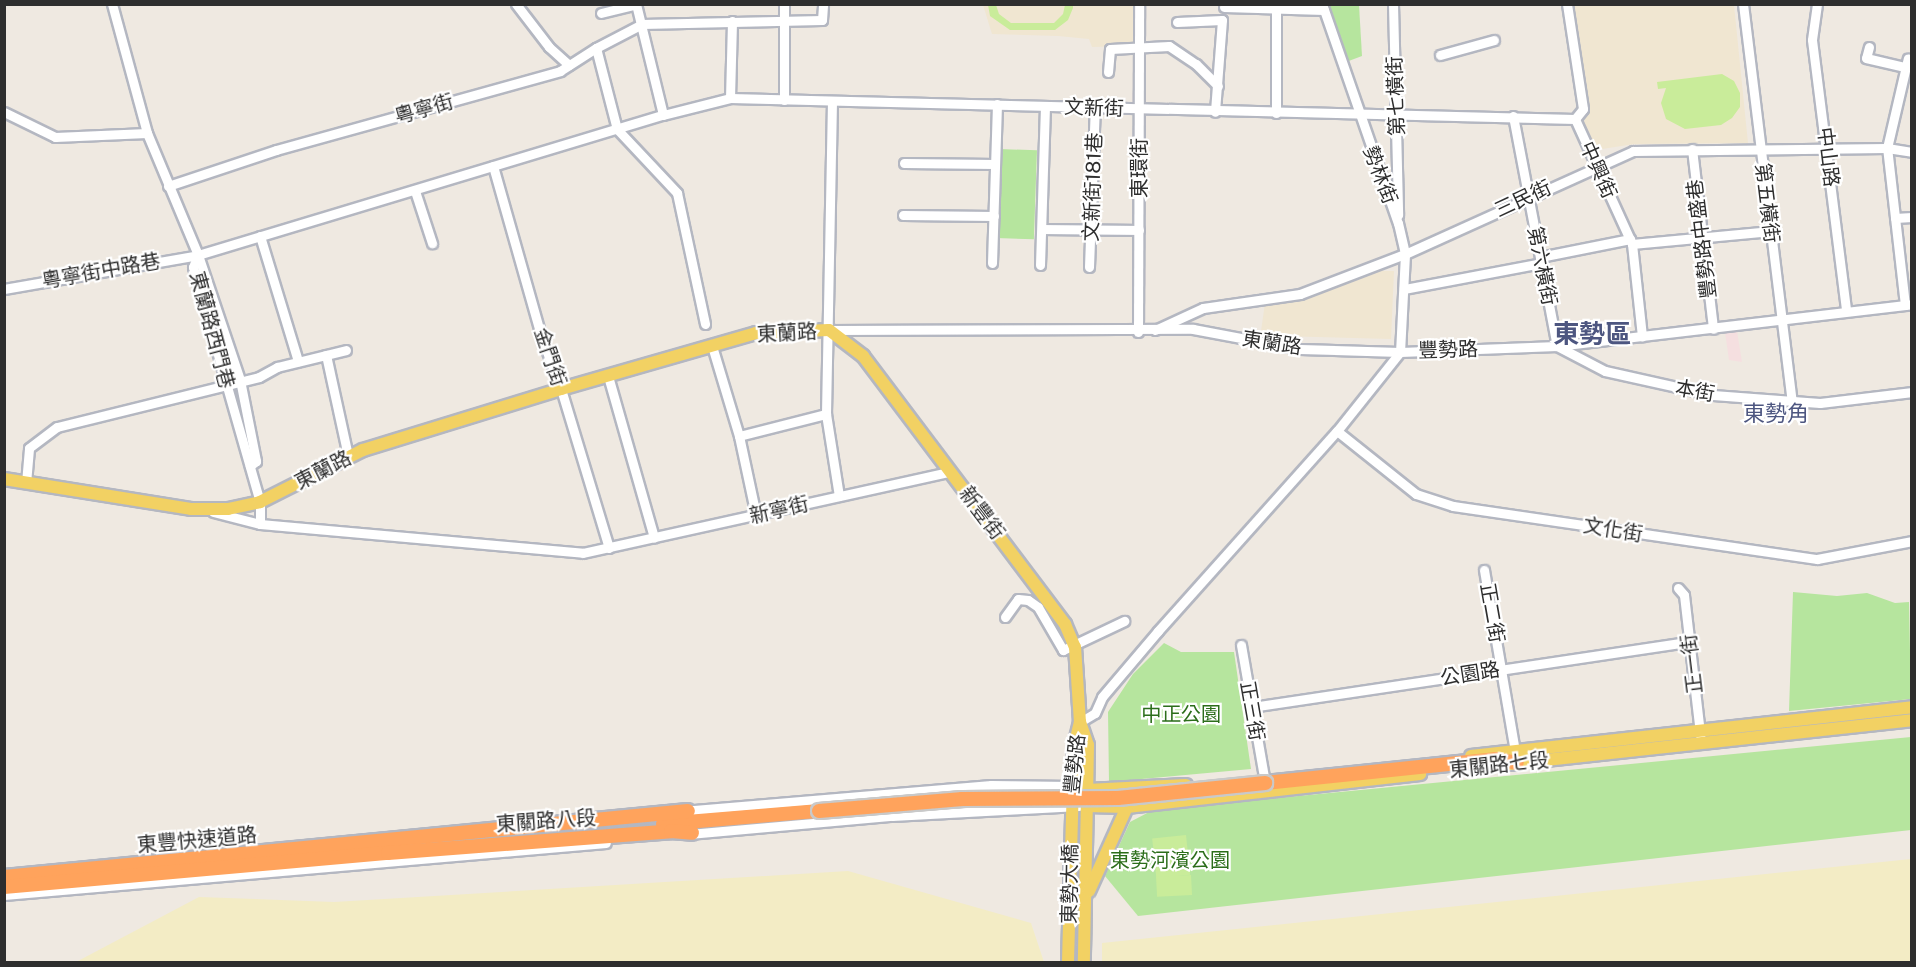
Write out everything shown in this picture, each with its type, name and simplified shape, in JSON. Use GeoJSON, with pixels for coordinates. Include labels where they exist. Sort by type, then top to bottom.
{"type":"FeatureCollection","features":[{"type":"Feature","properties":{"kind":"highway"},"geometry":{"type":"LineString","coordinates":[[390,847],[962,799],[1118,798],[1264,780],[1516,756]]}},
{"type":"Feature","properties":{"kind":"highway"},"geometry":{"type":"LineString","coordinates":[[390,847],[688,811]]}},
{"type":"Feature","properties":{"kind":"highway"},"geometry":{"type":"LineString","coordinates":[[390,847],[670,831],[692,833]]}},
{"type":"Feature","properties":{"kind":"highway","name":"東豐快速道路"},"geometry":{"type":"LineString","coordinates":[[4,877],[390,847]]}},
{"type":"Feature","properties":{"kind":"highway","name":"東豐快速道路"},"geometry":{"type":"LineString","coordinates":[[4,887],[390,847]]}},
{"type":"Feature","properties":{"kind":"main road","name":"東蘭路"},"geometry":{"type":"LineString","coordinates":[[4,479],[202,510],[260,502],[348,456],[561,389],[756,333],[830,330]]}},
{"type":"Feature","properties":{"kind":"main road","name":"新豐街"},"geometry":{"type":"LineString","coordinates":[[830,330],[863,356],[1065,624],[1075,647],[1080,722]]}},
{"type":"Feature","properties":{"kind":"main road","name":"東關路七段"},"geometry":{"type":"LineString","coordinates":[[1087,790],[1264,780],[1516,756],[1637,750],[1700,736],[1911,707]]}},
{"type":"Feature","properties":{"kind":"main road","name":"東關路七段"},"geometry":{"type":"LineString","coordinates":[[1087,806],[1126,807],[1181,801],[1516,756],[1635,736],[1700,736],[1911,720]]}},
{"type":"Feature","properties":{"kind":"main road","name":"豐勢路"},"geometry":{"type":"LineString","coordinates":[[1071,806],[1074,746],[1080,722]]}},
{"type":"Feature","properties":{"kind":"main road","name":"豐勢路"},"geometry":{"type":"LineString","coordinates":[[1080,722],[1088,745],[1087,806]]}},
{"type":"Feature","properties":{"kind":"main road"},"geometry":{"type":"LineString","coordinates":[[1179,786],[1181,801]]}},
{"type":"Feature","properties":{"kind":"main road","name":"東勢大橋"},"geometry":{"type":"LineString","coordinates":[[1068,963],[1071,806]]}},
{"type":"Feature","properties":{"kind":"main road","name":"東勢大橋"},"geometry":{"type":"LineString","coordinates":[[1084,963],[1087,806]]}},
{"type":"Feature","properties":{"kind":"main road"},"geometry":{"type":"LineString","coordinates":[[1086,898],[1126,807]]}},
{"type":"Feature","properties":{"kind":"street","name":"東蘭路西門巷"},"geometry":{"type":"LineString","coordinates":[[112,4],[147,133],[198,255],[193,267],[260,502],[260,524]]}},
{"type":"Feature","properties":{"kind":"street"},"geometry":{"type":"LineString","coordinates":[[516,4],[549,47],[569,66]]}},
{"type":"Feature","properties":{"kind":"street"},"geometry":{"type":"LineString","coordinates":[[601,13],[636,4],[663,115]]}},
{"type":"Feature","properties":{"kind":"street"},"geometry":{"type":"LineString","coordinates":[[784,4],[784,100]]}},
{"type":"Feature","properties":{"kind":"street"},"geometry":{"type":"LineString","coordinates":[[642,24],[822,20],[823,4]]}},
{"type":"Feature","properties":{"kind":"street","name":"東環街"},"geometry":{"type":"LineString","coordinates":[[1138,332],[1139,4]]}},
{"type":"Feature","properties":{"kind":"street","name":"第七橫街"},"geometry":{"type":"LineString","coordinates":[[1393,4],[1398,223]]}},
{"type":"Feature","properties":{"kind":"street","name":"中興街"},"geometry":{"type":"LineString","coordinates":[[1567,4],[1583,109],[1575,119],[1631,242],[1642,336]]}},
{"type":"Feature","properties":{"kind":"street","name":"第五橫街"},"geometry":{"type":"LineString","coordinates":[[1743,4],[1792,401]]}},
{"type":"Feature","properties":{"kind":"street","name":"中山路"},"geometry":{"type":"LineString","coordinates":[[1817,4],[1812,40],[1846,311]]}},
{"type":"Feature","properties":{"kind":"street"},"geometry":{"type":"LineString","coordinates":[[1224,7],[1276,9],[1323,7]]}},
{"type":"Feature","properties":{"kind":"street","name":"勢林街"},"geometry":{"type":"LineString","coordinates":[[1323,7],[1398,223],[1405,254],[1400,352]]}},
{"type":"Feature","properties":{"kind":"street"},"geometry":{"type":"LineString","coordinates":[[1276,9],[1276,113]]}},
{"type":"Feature","properties":{"kind":"street"},"geometry":{"type":"LineString","coordinates":[[1177,22],[1222,20],[1215,112]]}},
{"type":"Feature","properties":{"kind":"street"},"geometry":{"type":"LineString","coordinates":[[730,98],[732,21]]}},
{"type":"Feature","properties":{"kind":"street","name":"粵寧街"},"geometry":{"type":"LineString","coordinates":[[168,186],[276,150],[560,71],[596,48],[642,24]]}},
{"type":"Feature","properties":{"kind":"street"},"geometry":{"type":"LineString","coordinates":[[1440,55],[1494,40]]}},
{"type":"Feature","properties":{"kind":"street"},"geometry":{"type":"LineString","coordinates":[[1108,72],[1110,49],[1169,46],[1196,64],[1218,86]]}},
{"type":"Feature","properties":{"kind":"street"},"geometry":{"type":"LineString","coordinates":[[1869,47],[1866,58],[1906,62],[1887,147],[1908,304]]}},
{"type":"Feature","properties":{"kind":"street"},"geometry":{"type":"LineString","coordinates":[[596,48],[616,129],[677,193],[705,324]]}},
{"type":"Feature","properties":{"kind":"street","name":"文新街"},"geometry":{"type":"LineString","coordinates":[[616,129],[730,98],[1215,112],[1575,119]]}},
{"type":"Feature","properties":{"kind":"street"},"geometry":{"type":"LineString","coordinates":[[832,101],[830,330],[825,414],[839,496]]}},
{"type":"Feature","properties":{"kind":"street"},"geometry":{"type":"LineString","coordinates":[[992,263],[997,104]]}},
{"type":"Feature","properties":{"kind":"street"},"geometry":{"type":"LineString","coordinates":[[1040,265],[1044,229],[1045,106]]}},
{"type":"Feature","properties":{"kind":"street","name":"文新街181巷"},"geometry":{"type":"LineString","coordinates":[[1089,267],[1095,107]]}},
{"type":"Feature","properties":{"kind":"street"},"geometry":{"type":"LineString","coordinates":[[4,111],[56,136],[147,133]]}},
{"type":"Feature","properties":{"kind":"street","name":"第六橫街"},"geometry":{"type":"LineString","coordinates":[[1512,116],[1557,346]]}},
{"type":"Feature","properties":{"kind":"street"},"geometry":{"type":"LineString","coordinates":[[250,466],[256,461],[240,380],[198,255],[616,129]]}},
{"type":"Feature","properties":{"kind":"street","name":"三民街"},"geometry":{"type":"LineString","coordinates":[[1150,332],[1203,308],[1300,294],[1405,254],[1595,165],[1633,151],[1887,147],[1911,152]]}},
{"type":"Feature","properties":{"kind":"street","name":"豐勢路中盛巷"},"geometry":{"type":"LineString","coordinates":[[1692,149],[1713,329]]}},
{"type":"Feature","properties":{"kind":"street"},"geometry":{"type":"LineString","coordinates":[[904,163],[995,164]]}},
{"type":"Feature","properties":{"kind":"street","name":"金門街"},"geometry":{"type":"LineString","coordinates":[[493,166],[541,336],[561,389],[609,548]]}},
{"type":"Feature","properties":{"kind":"street"},"geometry":{"type":"LineString","coordinates":[[415,191],[432,243]]}},
{"type":"Feature","properties":{"kind":"street"},"geometry":{"type":"LineString","coordinates":[[903,215],[994,216]]}},
{"type":"Feature","properties":{"kind":"street"},"geometry":{"type":"LineString","coordinates":[[1895,218],[1911,217]]}},
{"type":"Feature","properties":{"kind":"street"},"geometry":{"type":"LineString","coordinates":[[1044,229],[1139,230]]}},
{"type":"Feature","properties":{"kind":"street"},"geometry":{"type":"LineString","coordinates":[[1404,289],[1631,242],[1771,231]]}},
{"type":"Feature","properties":{"kind":"street"},"geometry":{"type":"LineString","coordinates":[[261,236],[298,361]]}},
{"type":"Feature","properties":{"kind":"street","name":"粵寧街中路巷"},"geometry":{"type":"LineString","coordinates":[[4,289],[198,255]]}},
{"type":"Feature","properties":{"kind":"street","name":"豐勢路"},"geometry":{"type":"LineString","coordinates":[[1080,722],[1095,713],[1102,697],[1336,431],[1400,352],[1557,346],[1908,304]]}},
{"type":"Feature","properties":{"kind":"street","name":"東蘭路"},"geometry":{"type":"LineString","coordinates":[[830,330],[1150,332],[1193,329],[1300,349],[1400,352]]}},
{"type":"Feature","properties":{"kind":"street"},"geometry":{"type":"LineString","coordinates":[[712,346],[739,436],[756,515]]}},
{"type":"Feature","properties":{"kind":"street","name":"本街"},"geometry":{"type":"LineString","coordinates":[[1557,346],[1605,371],[1644,382],[1713,395],[1820,403],[1911,392]]}},
{"type":"Feature","properties":{"kind":"street"},"geometry":{"type":"LineString","coordinates":[[26,483],[29,448],[51,430],[259,377],[298,361],[346,350]]}},
{"type":"Feature","properties":{"kind":"street"},"geometry":{"type":"LineString","coordinates":[[326,355],[348,456]]}},
{"type":"Feature","properties":{"kind":"street"},"geometry":{"type":"LineString","coordinates":[[608,376],[654,538]]}},
{"type":"Feature","properties":{"kind":"street"},"geometry":{"type":"LineString","coordinates":[[739,436],[825,414]]}},
{"type":"Feature","properties":{"kind":"street","name":"文化街"},"geometry":{"type":"LineString","coordinates":[[1336,431],[1416,494],[1453,506],[1817,559],[1911,541]]}},
{"type":"Feature","properties":{"kind":"street","name":"新寧街"},"geometry":{"type":"LineString","coordinates":[[609,548],[949,472]]}},
{"type":"Feature","properties":{"kind":"street","name":"東蘭路"},"geometry":{"type":"LineString","coordinates":[[202,510],[260,524],[566,553],[609,548]]}},
{"type":"Feature","properties":{"kind":"street","name":"正二街"},"geometry":{"type":"LineString","coordinates":[[1484,570],[1503,669],[1516,756]]}},
{"type":"Feature","properties":{"kind":"street","name":"正一街"},"geometry":{"type":"LineString","coordinates":[[1678,588],[1684,595],[1700,736]]}},
{"type":"Feature","properties":{"kind":"street"},"geometry":{"type":"LineString","coordinates":[[1005,617],[1018,599],[1028,600],[1038,607],[1063,650],[1075,647],[1124,621]]}},
{"type":"Feature","properties":{"kind":"street","name":"公園路"},"geometry":{"type":"LineString","coordinates":[[1252,707],[1689,642]]}},
{"type":"Feature","properties":{"kind":"street","name":"正三街"},"geometry":{"type":"LineString","coordinates":[[1241,645],[1264,780]]}},
{"type":"Feature","properties":{"kind":"street"},"geometry":{"type":"LineString","coordinates":[[1635,736],[1637,750]]}},
{"type":"Feature","properties":{"kind":"street","name":"東關路八段"},"geometry":{"type":"LineString","coordinates":[[4,870],[991,785],[1072,786],[1087,790]]}},
{"type":"Feature","properties":{"kind":"street","name":"東關路八段"},"geometry":{"type":"LineString","coordinates":[[4,896],[692,833],[1087,806]]}},
{"type":"Feature","properties":{"kind":"shaded area"},"geometry":{"type":"Polygon","coordinates":[[[983,5],[1135,5],[1134,46],[1092,47],[1089,39],[992,34],[983,5]]]}},
{"type":"Feature","properties":{"kind":"shaded area"},"geometry":{"type":"Polygon","coordinates":[[[1570,5],[1734,5],[1748,143],[1634,144],[1596,150],[1584,122],[1586,109],[1570,5]]]}},
{"type":"Feature","properties":{"kind":"shaded area"},"geometry":{"type":"Polygon","coordinates":[[[1370,271],[1394,271],[1391,339],[1279,336],[1261,331],[1265,303],[1370,271]]]}},
{"type":"Feature","properties":{"kind":"shaded area"},"geometry":{"type":"Polygon","coordinates":[[[1737,331],[1742,362],[1729,360],[1725,332],[1737,331]]]}},
{"type":"Feature","properties":{"kind":"green space"},"geometry":{"type":"Polygon","coordinates":[[[988,5],[996,5],[999,14],[1011,23],[1054,23],[1063,14],[1065,5],[1073,5],[1073,8],[1068,20],[1055,30],[1010,30],[990,16],[988,5]]]}},
{"type":"Feature","properties":{"kind":"green space"},"geometry":{"type":"Polygon","coordinates":[[[1327,5],[1359,5],[1362,56],[1346,62],[1327,5]]]}},
{"type":"Feature","properties":{"kind":"green space"},"geometry":{"type":"Polygon","coordinates":[[[1722,74],[1734,81],[1740,93],[1740,107],[1732,118],[1721,125],[1685,129],[1666,119],[1661,103],[1666,88],[1658,89],[1657,82],[1722,74]]]}},
{"type":"Feature","properties":{"kind":"green space"},"geometry":{"type":"Polygon","coordinates":[[[999,149],[1037,150],[1034,239],[996,238],[999,149]]]}},
{"type":"Feature","properties":{"kind":"green space"},"geometry":{"type":"Polygon","coordinates":[[[1793,592],[1837,596],[1867,593],[1895,603],[1909,602],[1911,699],[1789,711],[1793,592]]]}},
{"type":"Feature","properties":{"kind":"green space","name":"中正公園"},"geometry":{"type":"Polygon","coordinates":[[[1164,643],[1181,652],[1234,652],[1251,769],[1109,782],[1108,712],[1133,674],[1164,643]]]}},
{"type":"Feature","properties":{"kind":"green space","name":"東勢河濱公園"},"geometry":{"type":"Polygon","coordinates":[[[1911,737],[1911,830],[1138,916],[1105,876],[1130,822],[1153,810],[1911,737]]]}},
{"type":"Feature","properties":{"kind":"green space"},"geometry":{"type":"Polygon","coordinates":[[[1186,835],[1190,875],[1156,878],[1152,839],[1186,835]]]}},
{"type":"Feature","properties":{"kind":"green space"},"geometry":{"type":"Polygon","coordinates":[[[1191,875],[1192,895],[1157,897],[1156,877],[1191,875]]]}},
{"type":"Feature","properties":{"kind":"sand"},"geometry":{"type":"Polygon","coordinates":[[[1911,859],[1911,962],[1102,962],[1102,943],[1911,859]]]}},
{"type":"Feature","properties":{"kind":"sand"},"geometry":{"type":"Polygon","coordinates":[[[848,871],[1031,923],[1044,962],[76,962],[199,897],[334,902],[848,871]]]}},
{"type":"Feature","properties":{"kind":"district","name":"東勢區"},"geometry":{"type":"Point","coordinates":[1592,334]}},
{"type":"Feature","properties":{"kind":"district","name":"東勢角"},"geometry":{"type":"Point","coordinates":[1776,414]}}]}
